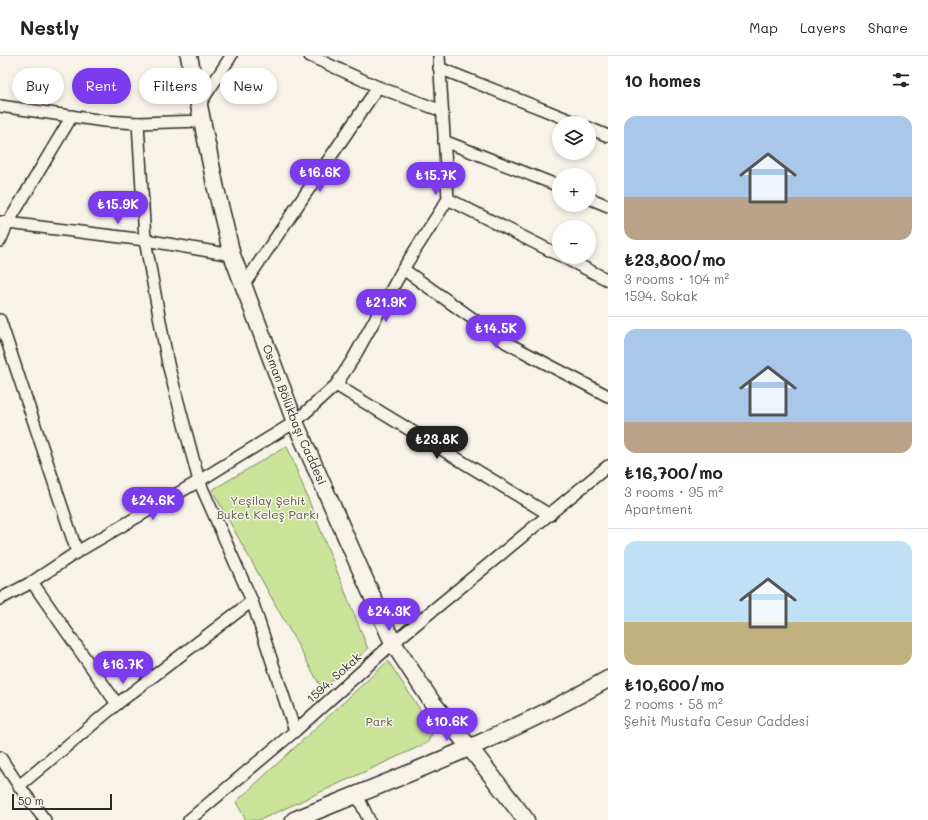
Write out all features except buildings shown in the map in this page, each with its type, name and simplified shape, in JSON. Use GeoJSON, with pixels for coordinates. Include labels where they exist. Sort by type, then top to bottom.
{"type":"FeatureCollection","features":[{"type":"Feature","properties":{"kind":"street","name":"Osman Bölükbaşı Caddesi"},"geometry":{"type":"LineString","coordinates":[[189,56],[192,68]]}},
{"type":"Feature","properties":{"kind":"street"},"geometry":{"type":"LineString","coordinates":[[212,85],[231,56]]}},
{"type":"Feature","properties":{"kind":"street"},"geometry":{"type":"LineString","coordinates":[[310,56],[378,87],[442,111]]}},
{"type":"Feature","properties":{"kind":"street"},"geometry":{"type":"LineString","coordinates":[[0,599],[32,582],[77,552],[199,481],[295,422],[336,385],[353,359],[403,269],[448,199],[438,56]]}},
{"type":"Feature","properties":{"kind":"street"},"geometry":{"type":"LineString","coordinates":[[439,68],[559,116]]}},
{"type":"Feature","properties":{"kind":"street"},"geometry":{"type":"LineString","coordinates":[[243,286],[378,87]]}},
{"type":"Feature","properties":{"kind":"street","name":"Osman Bölükbaşı Caddesi"},"geometry":{"type":"LineString","coordinates":[[200,104],[216,189],[232,255],[243,286],[295,422],[393,643],[432,702],[526,820]]}},
{"type":"Feature","properties":{"kind":"street"},"geometry":{"type":"LineString","coordinates":[[0,106],[104,121],[138,123],[203,121]]}},
{"type":"Feature","properties":{"kind":"street"},"geometry":{"type":"LineString","coordinates":[[0,241],[4,222],[72,116]]}},
{"type":"Feature","properties":{"kind":"street"},"geometry":{"type":"LineString","coordinates":[[138,123],[145,240],[168,364],[199,481],[252,601],[295,731]]}},
{"type":"Feature","properties":{"kind":"street"},"geometry":{"type":"LineString","coordinates":[[596,131],[608,136]]}},
{"type":"Feature","properties":{"kind":"street"},"geometry":{"type":"LineString","coordinates":[[444,141],[552,183]]}},
{"type":"Feature","properties":{"kind":"street"},"geometry":{"type":"LineString","coordinates":[[448,199],[552,251]]}},
{"type":"Feature","properties":{"kind":"street"},"geometry":{"type":"LineString","coordinates":[[596,201],[608,206]]}},
{"type":"Feature","properties":{"kind":"street"},"geometry":{"type":"LineString","coordinates":[[4,222],[145,240],[232,255]]}},
{"type":"Feature","properties":{"kind":"street"},"geometry":{"type":"LineString","coordinates":[[577,264],[608,280]]}},
{"type":"Feature","properties":{"kind":"street"},"geometry":{"type":"LineString","coordinates":[[403,269],[507,343],[608,396]]}},
{"type":"Feature","properties":{"kind":"street"},"geometry":{"type":"LineString","coordinates":[[0,320],[77,552]]}},
{"type":"Feature","properties":{"kind":"street"},"geometry":{"type":"LineString","coordinates":[[336,385],[550,515]]}},
{"type":"Feature","properties":{"kind":"street","name":"1594. Sokak"},"geometry":{"type":"LineString","coordinates":[[189,820],[295,731],[393,643],[608,466]]}},
{"type":"Feature","properties":{"kind":"street"},"geometry":{"type":"LineString","coordinates":[[32,582],[117,704]]}},
{"type":"Feature","properties":{"kind":"street"},"geometry":{"type":"LineString","coordinates":[[19,786],[117,704],[252,601]]}},
{"type":"Feature","properties":{"kind":"street"},"geometry":{"type":"LineString","coordinates":[[294,820],[470,748],[572,700],[608,679]]}},
{"type":"Feature","properties":{"kind":"street"},"geometry":{"type":"LineString","coordinates":[[0,757],[19,786],[45,820]]}},
{"type":"Feature","properties":{"kind":"street"},"geometry":{"type":"LineString","coordinates":[[357,795],[369,820]]}},
{"type":"Feature","properties":{"kind":"green space","name":"Yeşilay Şehit Buket Keleş Parkı"},"geometry":{"type":"Polygon","coordinates":[[[287,446],[368,649],[322,689],[212,490],[287,446]]]}},
{"type":"Feature","properties":{"kind":"green space","name":"Park"},"geometry":{"type":"Polygon","coordinates":[[[388,661],[433,729],[427,743],[260,820],[246,820],[236,802],[388,661]]]}}]}
